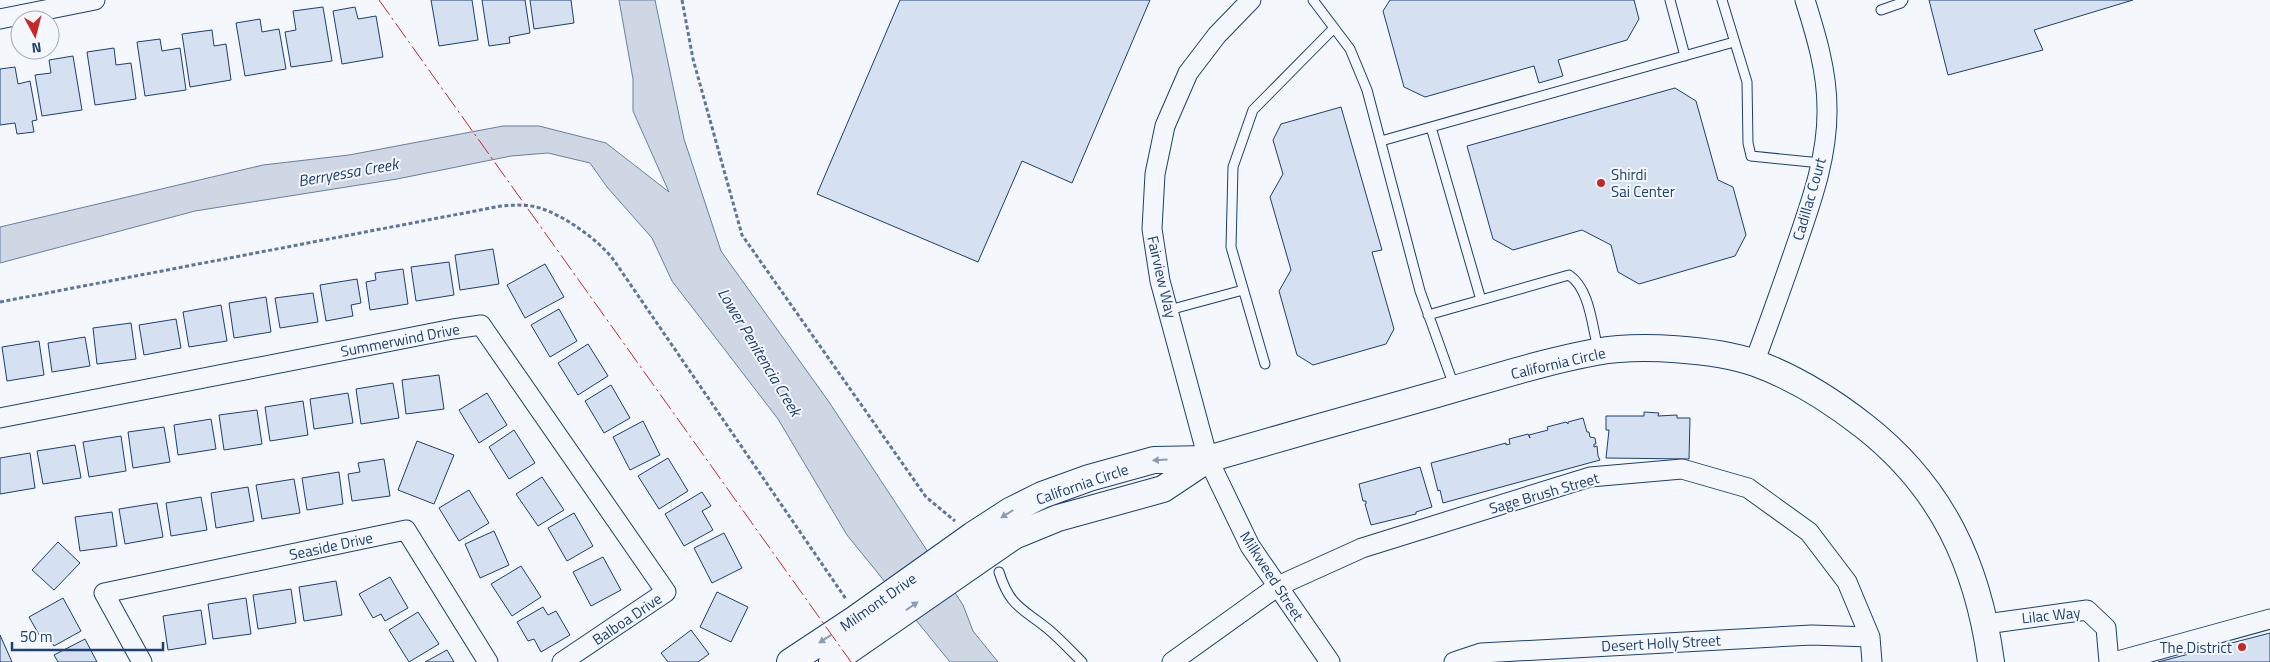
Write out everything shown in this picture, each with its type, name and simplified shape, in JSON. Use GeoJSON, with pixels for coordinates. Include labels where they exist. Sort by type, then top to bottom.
{"type":"FeatureCollection","features":[{"type":"Feature","properties":{"kind":"street"},"geometry":{"type":"LineString","coordinates":[[0,19],[95,0]]}},
{"type":"Feature","properties":{"kind":"street","name":"Fairview Way"},"geometry":{"type":"LineString","coordinates":[[1208,459],[1156,262],[1152,229],[1155,174],[1165,126],[1188,73],[1216,34],[1251,0]]}},
{"type":"Feature","properties":{"kind":"street","name":"Cadillac Court"},"geometry":{"type":"LineString","coordinates":[[1754,363],[1814,194],[1821,163],[1827,108],[1824,72],[1817,39],[1805,0]]}},
{"type":"Feature","properties":{"kind":"street","name":"Summerwind Drive"},"geometry":{"type":"LineString","coordinates":[[0,418],[433,332],[481,325],[666,592]]}},
{"type":"Feature","properties":{"kind":"street","name":"California Circle"},"geometry":{"type":"LineString","coordinates":[[979,552],[1058,518],[1163,489],[1208,459],[1540,364],[1599,351],[1652,348],[1703,352],[1754,363],[1840,407],[1884,442],[1920,479],[1948,523],[1972,572],[1986,624],[1991,662]]}},
{"type":"Feature","properties":{"kind":"street","name":"Milkweed Street"},"geometry":{"type":"LineString","coordinates":[[1208,459],[1250,546],[1330,662]]}},
{"type":"Feature","properties":{"kind":"street","name":"Sage Brush Street"},"geometry":{"type":"LineString","coordinates":[[1172,662],[1278,586],[1362,548],[1590,478],[1682,469],[1748,488],[1809,532],[1847,582],[1870,637],[1872,662]]}},
{"type":"Feature","properties":{"kind":"street","name":"Seaside Drive"},"geometry":{"type":"LineString","coordinates":[[142,662],[104,593],[406,530],[488,662]]}},
{"type":"Feature","properties":{"kind":"street","name":"Milmont Drive"},"geometry":{"type":"LineString","coordinates":[[790,662],[866,625],[979,552]]}},
{"type":"Feature","properties":{"kind":"street","name":"Balboa Drive"},"geometry":{"type":"LineString","coordinates":[[562,662],[666,592]]}},
{"type":"Feature","properties":{"kind":"street","name":"Lilac Way"},"geometry":{"type":"LineString","coordinates":[[1986,624],[2087,610],[2106,628],[2109,662]]}},
{"type":"Feature","properties":{"kind":"street"},"geometry":{"type":"LineString","coordinates":[[2114,662],[2270,619]]}},
{"type":"Feature","properties":{"kind":"street","name":"Milmont Drive"},"geometry":{"type":"LineString","coordinates":[[832,662],[866,625]]}},
{"type":"Feature","properties":{"kind":"street","name":"Desert Holly Street"},"geometry":{"type":"LineString","coordinates":[[1454,662],[1481,653],[1812,635],[1870,637]]}},
{"type":"Feature","properties":{"kind":"lane"},"geometry":{"type":"LineString","coordinates":[[1313,0],[1350,49],[1367,90],[1420,292],[1455,389]]}},
{"type":"Feature","properties":{"kind":"lane"},"geometry":{"type":"LineString","coordinates":[[1670,0],[1685,56]]}},
{"type":"Feature","properties":{"kind":"lane"},"geometry":{"type":"LineString","coordinates":[[1722,0],[1747,82],[1748,143],[1751,156],[1821,163]]}},
{"type":"Feature","properties":{"kind":"lane"},"geometry":{"type":"LineString","coordinates":[[1881,10],[1901,3],[1903,0]]}},
{"type":"Feature","properties":{"kind":"lane"},"geometry":{"type":"LineString","coordinates":[[1265,364],[1231,248],[1233,167],[1253,110],[1334,28]]}},
{"type":"Feature","properties":{"kind":"lane"},"geometry":{"type":"LineString","coordinates":[[1381,141],[1734,42]]}},
{"type":"Feature","properties":{"kind":"lane"},"geometry":{"type":"LineString","coordinates":[[1431,127],[1481,300]]}},
{"type":"Feature","properties":{"kind":"lane"},"geometry":{"type":"LineString","coordinates":[[1428,315],[1569,275],[1577,280],[1583,291],[1599,351]]}},
{"type":"Feature","properties":{"kind":"lane"},"geometry":{"type":"LineString","coordinates":[[1169,310],[1243,290]]}},
{"type":"Feature","properties":{"kind":"lane"},"geometry":{"type":"LineString","coordinates":[[979,552],[1014,603],[1050,630],[1082,662]]}},
{"type":"Feature","properties":{"kind":"path"},"geometry":{"type":"LineString","coordinates":[[682,0],[693,59],[742,235],[926,497],[979,552]]}},
{"type":"Feature","properties":{"kind":"water"},"geometry":{"type":"Polygon","coordinates":[[[619,0],[655,0],[684,139],[721,251],[829,402],[963,605],[973,631],[998,662],[950,662],[847,535],[778,419],[672,281],[652,238],[607,187],[590,163],[548,153],[511,156],[397,179],[195,211],[0,263],[0,227],[263,165],[349,155],[503,126],[539,126],[606,143],[669,192],[633,111],[633,79],[619,0]]]}},
{"type":"Feature","properties":{"kind":"building"},"geometry":{"type":"Polygon","coordinates":[[[431,0],[472,0],[478,40],[439,46],[431,0]]]}},
{"type":"Feature","properties":{"kind":"building"},"geometry":{"type":"Polygon","coordinates":[[[482,0],[525,0],[530,33],[509,37],[510,43],[489,46],[482,0]]]}},
{"type":"Feature","properties":{"kind":"building"},"geometry":{"type":"Polygon","coordinates":[[[530,0],[571,0],[574,23],[534,29],[530,0]]]}},
{"type":"Feature","properties":{"kind":"building"},"geometry":{"type":"Polygon","coordinates":[[[900,0],[1150,0],[1072,183],[1022,161],[978,262],[817,194],[900,0]]]}},
{"type":"Feature","properties":{"kind":"building"},"geometry":{"type":"Polygon","coordinates":[[[1390,0],[1634,0],[1639,19],[1627,40],[1558,60],[1563,76],[1539,83],[1534,66],[1425,97],[1404,87],[1383,11],[1390,0]]]}},
{"type":"Feature","properties":{"kind":"building"},"geometry":{"type":"Polygon","coordinates":[[[1929,0],[2133,0],[2034,30],[2043,50],[1948,75],[1929,0]]]}},
{"type":"Feature","properties":{"kind":"building"},"geometry":{"type":"Polygon","coordinates":[[[323,7],[332,61],[291,67],[285,32],[296,30],[293,11],[323,7]]]}},
{"type":"Feature","properties":{"kind":"building"},"geometry":{"type":"Polygon","coordinates":[[[355,7],[358,19],[376,16],[383,57],[342,64],[333,11],[355,7]]]}},
{"type":"Feature","properties":{"kind":"building"},"geometry":{"type":"Polygon","coordinates":[[[260,19],[262,32],[279,29],[286,69],[245,76],[236,23],[260,19]]]}},
{"type":"Feature","properties":{"kind":"building"},"geometry":{"type":"Polygon","coordinates":[[[212,30],[214,46],[226,44],[231,80],[190,87],[182,34],[212,30]]]}},
{"type":"Feature","properties":{"kind":"building"},"geometry":{"type":"Polygon","coordinates":[[[160,39],[162,51],[180,48],[186,90],[145,96],[137,42],[160,39]]]}},
{"type":"Feature","properties":{"kind":"building"},"geometry":{"type":"Polygon","coordinates":[[[114,48],[116,65],[131,63],[136,99],[95,105],[87,52],[114,48]]]}},
{"type":"Feature","properties":{"kind":"building"},"geometry":{"type":"Polygon","coordinates":[[[73,56],[82,110],[42,116],[35,75],[51,73],[49,60],[60,60],[60,58],[73,56]]]}},
{"type":"Feature","properties":{"kind":"building"},"geometry":{"type":"Polygon","coordinates":[[[15,67],[18,84],[30,81],[37,120],[32,121],[34,132],[17,134],[15,123],[0,125],[0,69],[15,67]]]}},
{"type":"Feature","properties":{"kind":"building","name":"Shirdi Sai Center"},"geometry":{"type":"Polygon","coordinates":[[[1675,88],[1696,101],[1718,180],[1733,187],[1746,235],[1735,256],[1639,284],[1618,272],[1611,245],[1582,230],[1513,250],[1493,239],[1467,146],[1675,88]]]}},
{"type":"Feature","properties":{"kind":"building"},"geometry":{"type":"Polygon","coordinates":[[[1341,107],[1382,250],[1372,252],[1394,329],[1386,344],[1313,365],[1297,355],[1279,291],[1291,270],[1270,197],[1283,174],[1273,140],[1281,124],[1341,107]]]}},
{"type":"Feature","properties":{"kind":"building"},"geometry":{"type":"Polygon","coordinates":[[[493,249],[499,284],[460,290],[455,255],[493,249]]]}},
{"type":"Feature","properties":{"kind":"building"},"geometry":{"type":"Polygon","coordinates":[[[449,262],[454,295],[416,301],[411,267],[449,262]]]}},
{"type":"Feature","properties":{"kind":"building"},"geometry":{"type":"Polygon","coordinates":[[[545,264],[564,297],[525,318],[507,285],[545,264]]]}},
{"type":"Feature","properties":{"kind":"building"},"geometry":{"type":"Polygon","coordinates":[[[403,269],[408,304],[370,310],[366,282],[376,280],[375,273],[403,269]]]}},
{"type":"Feature","properties":{"kind":"building"},"geometry":{"type":"Polygon","coordinates":[[[357,279],[361,303],[351,305],[353,316],[326,321],[320,285],[357,279]]]}},
{"type":"Feature","properties":{"kind":"building"},"geometry":{"type":"Polygon","coordinates":[[[313,293],[318,322],[280,328],[275,298],[313,293]]]}},
{"type":"Feature","properties":{"kind":"building"},"geometry":{"type":"Polygon","coordinates":[[[266,297],[271,332],[234,338],[229,303],[266,297]]]}},
{"type":"Feature","properties":{"kind":"building"},"geometry":{"type":"Polygon","coordinates":[[[221,305],[227,341],[189,347],[183,312],[221,305]]]}},
{"type":"Feature","properties":{"kind":"building"},"geometry":{"type":"Polygon","coordinates":[[[559,309],[577,341],[550,357],[531,325],[559,309]]]}},
{"type":"Feature","properties":{"kind":"building"},"geometry":{"type":"Polygon","coordinates":[[[176,319],[181,348],[144,355],[139,325],[176,319]]]}},
{"type":"Feature","properties":{"kind":"building"},"geometry":{"type":"Polygon","coordinates":[[[131,323],[136,359],[97,364],[93,328],[131,323]]]}},
{"type":"Feature","properties":{"kind":"building"},"geometry":{"type":"Polygon","coordinates":[[[85,337],[90,366],[52,372],[48,343],[85,337]]]}},
{"type":"Feature","properties":{"kind":"building"},"geometry":{"type":"Polygon","coordinates":[[[39,341],[44,375],[7,381],[2,347],[39,341]]]}},
{"type":"Feature","properties":{"kind":"building"},"geometry":{"type":"Polygon","coordinates":[[[588,344],[608,376],[578,395],[558,363],[588,344]]]}},
{"type":"Feature","properties":{"kind":"building"},"geometry":{"type":"Polygon","coordinates":[[[439,375],[444,409],[406,414],[402,380],[439,375]]]}},
{"type":"Feature","properties":{"kind":"building"},"geometry":{"type":"Polygon","coordinates":[[[393,383],[399,418],[361,424],[356,389],[393,383]]]}},
{"type":"Feature","properties":{"kind":"building"},"geometry":{"type":"Polygon","coordinates":[[[611,385],[630,418],[604,433],[585,401],[611,385]]]}},
{"type":"Feature","properties":{"kind":"building"},"geometry":{"type":"Polygon","coordinates":[[[348,393],[353,423],[314,429],[310,399],[348,393]]]}},
{"type":"Feature","properties":{"kind":"building"},"geometry":{"type":"Polygon","coordinates":[[[487,393],[507,425],[479,443],[459,410],[487,393]]]}},
{"type":"Feature","properties":{"kind":"building"},"geometry":{"type":"Polygon","coordinates":[[[303,401],[308,435],[270,441],[265,407],[303,401]]]}},
{"type":"Feature","properties":{"kind":"building"},"geometry":{"type":"Polygon","coordinates":[[[257,410],[262,444],[224,450],[219,415],[257,410]]]}},
{"type":"Feature","properties":{"kind":"building"},"geometry":{"type":"Polygon","coordinates":[[[1644,412],[1659,413],[1658,416],[1677,415],[1677,418],[1690,418],[1689,459],[1606,458],[1609,430],[1606,430],[1606,416],[1644,416],[1644,412]]]}},
{"type":"Feature","properties":{"kind":"building"},"geometry":{"type":"Polygon","coordinates":[[[1583,418],[1590,437],[1595,438],[1596,444],[1594,444],[1594,447],[1597,446],[1600,460],[1443,503],[1431,463],[1506,443],[1506,445],[1510,444],[1509,439],[1528,434],[1530,438],[1529,435],[1548,430],[1547,427],[1566,422],[1568,424],[1568,422],[1583,418]]]}},
{"type":"Feature","properties":{"kind":"building"},"geometry":{"type":"Polygon","coordinates":[[[211,419],[216,449],[178,455],[174,425],[211,419]]]}},
{"type":"Feature","properties":{"kind":"building"},"geometry":{"type":"Polygon","coordinates":[[[643,421],[660,455],[630,470],[613,437],[643,421]]]}},
{"type":"Feature","properties":{"kind":"building"},"geometry":{"type":"Polygon","coordinates":[[[164,427],[170,462],[133,468],[128,432],[164,427]]]}},
{"type":"Feature","properties":{"kind":"building"},"geometry":{"type":"Polygon","coordinates":[[[514,430],[535,463],[509,479],[489,447],[514,430]]]}},
{"type":"Feature","properties":{"kind":"building"},"geometry":{"type":"Polygon","coordinates":[[[121,436],[126,471],[89,477],[83,442],[121,436]]]}},
{"type":"Feature","properties":{"kind":"building"},"geometry":{"type":"Polygon","coordinates":[[[417,441],[454,455],[434,504],[398,490],[417,441]]]}},
{"type":"Feature","properties":{"kind":"building"},"geometry":{"type":"Polygon","coordinates":[[[75,445],[81,478],[43,484],[37,451],[75,445]]]}},
{"type":"Feature","properties":{"kind":"building"},"geometry":{"type":"Polygon","coordinates":[[[30,453],[35,488],[0,494],[0,458],[30,453]]]}},
{"type":"Feature","properties":{"kind":"building"},"geometry":{"type":"Polygon","coordinates":[[[668,458],[688,491],[659,509],[638,476],[668,458]]]}},
{"type":"Feature","properties":{"kind":"building"},"geometry":{"type":"Polygon","coordinates":[[[384,459],[390,496],[352,501],[348,474],[360,472],[358,463],[384,459]]]}},
{"type":"Feature","properties":{"kind":"building"},"geometry":{"type":"Polygon","coordinates":[[[1420,467],[1432,507],[1416,512],[1416,514],[1371,525],[1365,504],[1366,501],[1363,501],[1359,484],[1420,467]]]}},
{"type":"Feature","properties":{"kind":"building"},"geometry":{"type":"Polygon","coordinates":[[[339,472],[343,504],[307,510],[302,478],[339,472]]]}},
{"type":"Feature","properties":{"kind":"building"},"geometry":{"type":"Polygon","coordinates":[[[542,477],[564,510],[538,526],[516,494],[542,477]]]}},
{"type":"Feature","properties":{"kind":"building"},"geometry":{"type":"Polygon","coordinates":[[[294,479],[300,513],[262,519],[256,485],[294,479]]]}},
{"type":"Feature","properties":{"kind":"building"},"geometry":{"type":"Polygon","coordinates":[[[248,487],[254,521],[216,528],[211,493],[248,487]]]}},
{"type":"Feature","properties":{"kind":"building"},"geometry":{"type":"Polygon","coordinates":[[[469,490],[489,523],[459,541],[439,508],[469,490]]]}},
{"type":"Feature","properties":{"kind":"building"},"geometry":{"type":"Polygon","coordinates":[[[702,492],[711,506],[702,511],[713,530],[684,546],[665,514],[702,492]]]}},
{"type":"Feature","properties":{"kind":"building"},"geometry":{"type":"Polygon","coordinates":[[[201,497],[207,530],[171,536],[166,503],[201,497]]]}},
{"type":"Feature","properties":{"kind":"building"},"geometry":{"type":"Polygon","coordinates":[[[157,503],[163,537],[125,544],[119,509],[157,503]]]}},
{"type":"Feature","properties":{"kind":"building"},"geometry":{"type":"Polygon","coordinates":[[[112,512],[117,546],[80,551],[75,517],[112,512]]]}},
{"type":"Feature","properties":{"kind":"building"},"geometry":{"type":"Polygon","coordinates":[[[574,513],[593,546],[567,561],[548,528],[574,513]]]}},
{"type":"Feature","properties":{"kind":"building"},"geometry":{"type":"Polygon","coordinates":[[[494,531],[509,565],[480,578],[465,544],[494,531]]]}},
{"type":"Feature","properties":{"kind":"building"},"geometry":{"type":"Polygon","coordinates":[[[724,533],[742,568],[712,583],[694,548],[724,533]]]}},
{"type":"Feature","properties":{"kind":"building"},"geometry":{"type":"Polygon","coordinates":[[[58,542],[80,563],[54,590],[32,570],[58,542]]]}},
{"type":"Feature","properties":{"kind":"building"},"geometry":{"type":"Polygon","coordinates":[[[603,557],[621,590],[591,606],[573,572],[603,557]]]}},
{"type":"Feature","properties":{"kind":"building"},"geometry":{"type":"Polygon","coordinates":[[[521,566],[541,597],[512,616],[491,584],[521,566]]]}},
{"type":"Feature","properties":{"kind":"building"},"geometry":{"type":"Polygon","coordinates":[[[390,577],[408,608],[385,621],[381,614],[373,618],[359,594],[390,577]]]}},
{"type":"Feature","properties":{"kind":"building"},"geometry":{"type":"Polygon","coordinates":[[[336,581],[342,615],[304,621],[299,587],[336,581]]]}},
{"type":"Feature","properties":{"kind":"building"},"geometry":{"type":"Polygon","coordinates":[[[291,589],[296,623],[258,629],[253,595],[291,589]]]}},
{"type":"Feature","properties":{"kind":"building"},"geometry":{"type":"Polygon","coordinates":[[[717,592],[748,607],[731,642],[700,627],[717,592]]]}},
{"type":"Feature","properties":{"kind":"building"},"geometry":{"type":"Polygon","coordinates":[[[63,598],[81,631],[54,646],[48,636],[42,640],[29,617],[63,598]]]}},
{"type":"Feature","properties":{"kind":"building"},"geometry":{"type":"Polygon","coordinates":[[[246,598],[251,634],[213,639],[208,604],[246,598]]]}},
{"type":"Feature","properties":{"kind":"building"},"geometry":{"type":"Polygon","coordinates":[[[543,607],[548,615],[556,611],[570,635],[541,652],[534,639],[528,641],[517,622],[543,607]]]}},
{"type":"Feature","properties":{"kind":"building"},"geometry":{"type":"Polygon","coordinates":[[[201,610],[206,644],[168,650],[163,616],[201,610]]]}},
{"type":"Feature","properties":{"kind":"building"},"geometry":{"type":"Polygon","coordinates":[[[418,612],[439,644],[409,662],[389,630],[418,612]]]}},
{"type":"Feature","properties":{"kind":"building"},"geometry":{"type":"Polygon","coordinates":[[[691,630],[709,654],[698,662],[668,662],[661,653],[691,630]]]}},
{"type":"Feature","properties":{"kind":"building","name":"The District"},"geometry":{"type":"Polygon","coordinates":[[[2270,633],[2270,662],[2158,662],[2270,633]]]}},
{"type":"Feature","properties":{"kind":"building"},"geometry":{"type":"Polygon","coordinates":[[[0,635],[12,662],[0,662],[0,635]]]}},
{"type":"Feature","properties":{"kind":"building"},"geometry":{"type":"Polygon","coordinates":[[[85,639],[97,662],[58,662],[54,655],[85,639]]]}},
{"type":"Feature","properties":{"kind":"building"},"geometry":{"type":"Polygon","coordinates":[[[447,650],[454,662],[425,662],[447,650]]]}},
{"type":"Feature","properties":{"kind":"power"},"geometry":{"type":"LineString","coordinates":[[379,0],[851,662]]}},
{"type":"Feature","properties":{"kind":"place","name":"Shirdi Sai Center"},"geometry":{"type":"Point","coordinates":[1601,183]}},
{"type":"Feature","properties":{"kind":"place","name":"The District"},"geometry":{"type":"Point","coordinates":[2242,647]}},
{"type":"Feature","properties":{"kind":"water label","name":"Berryessa Creek"},"geometry":{"type":"Point","coordinates":[348,172]}},
{"type":"Feature","properties":{"kind":"water label","name":"Lower Penitencia Creek"},"geometry":{"type":"Point","coordinates":[760,352]}}]}
